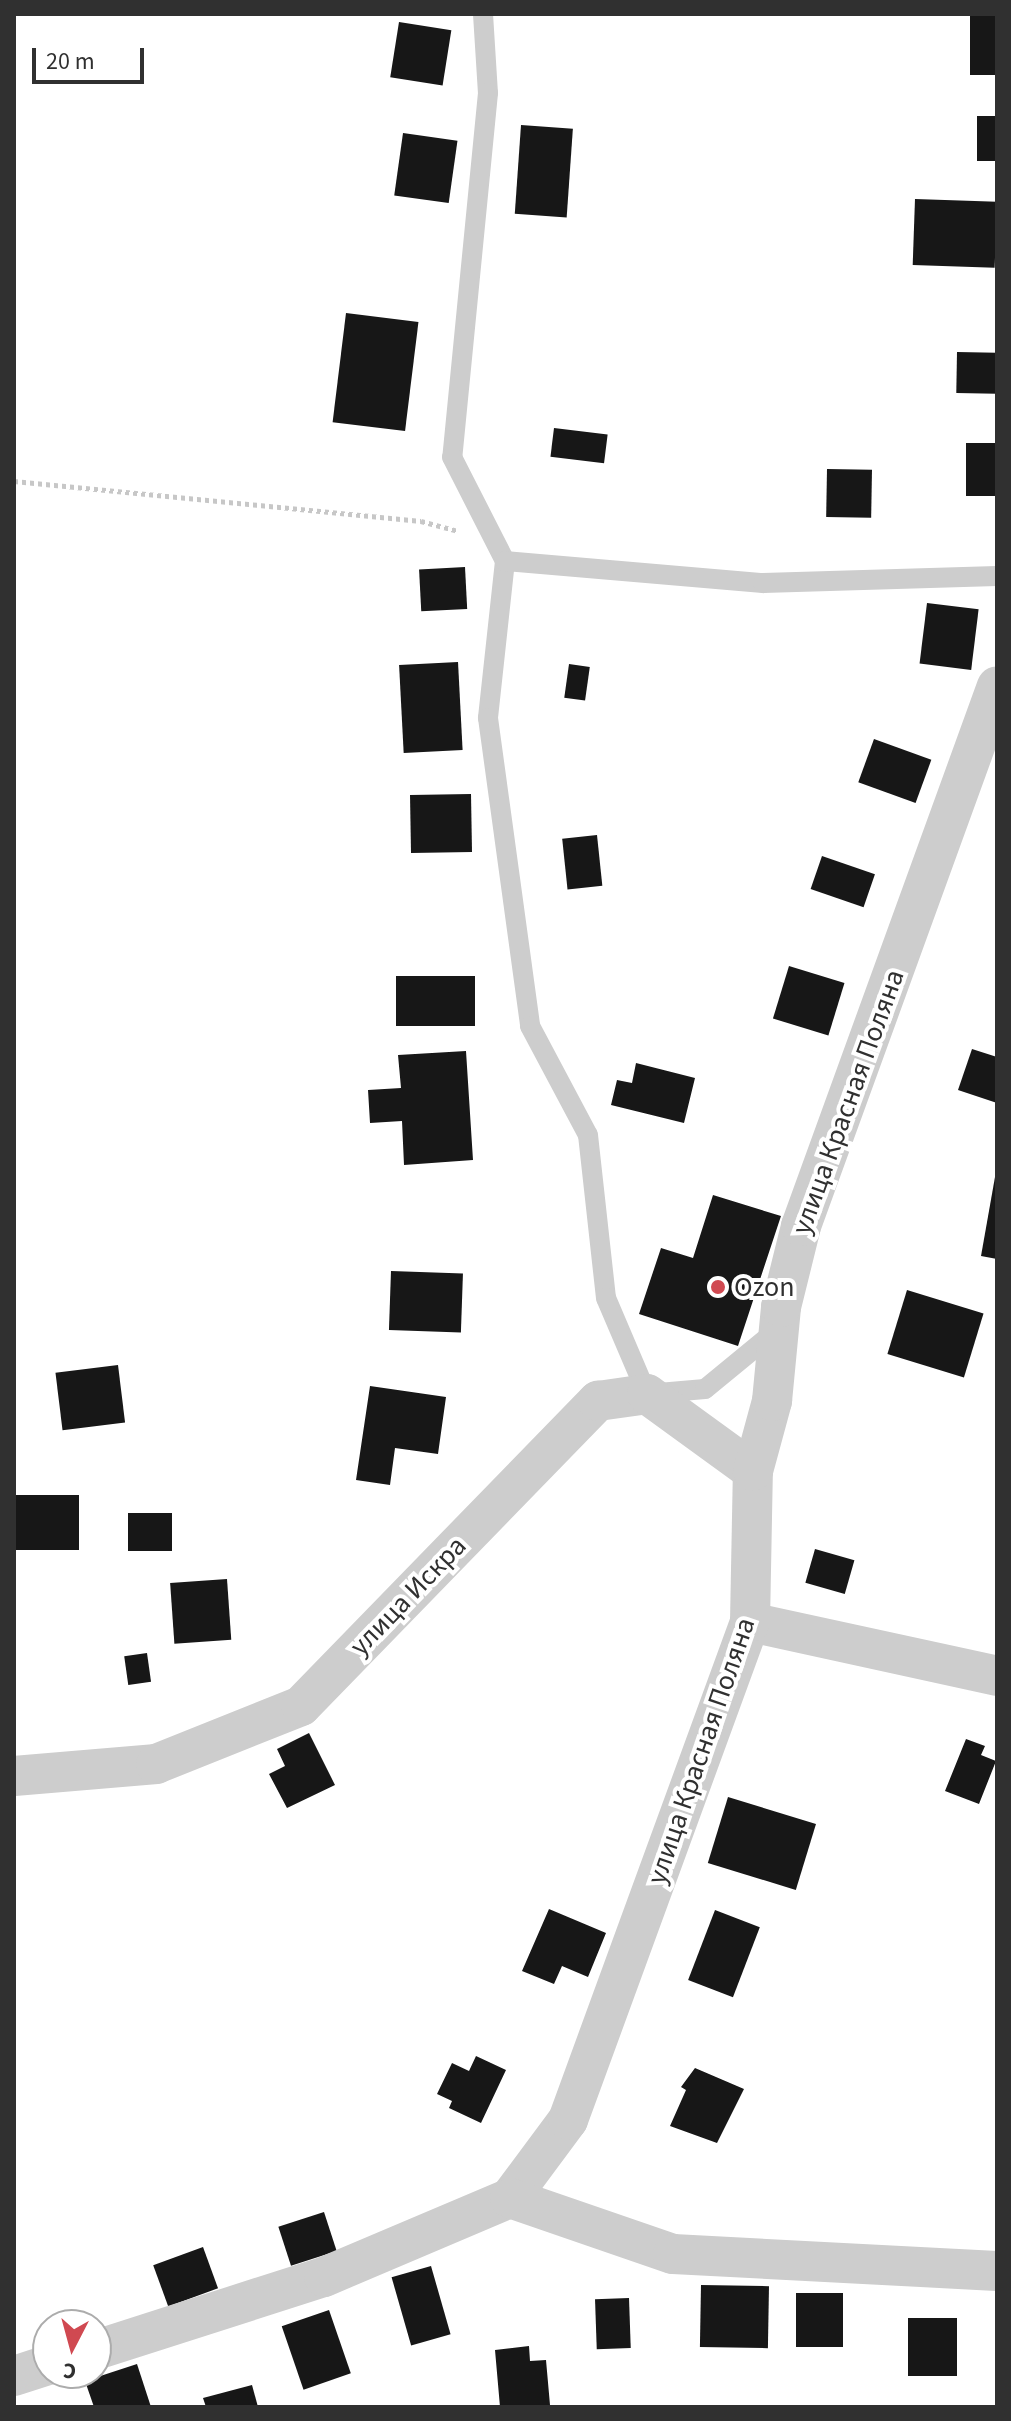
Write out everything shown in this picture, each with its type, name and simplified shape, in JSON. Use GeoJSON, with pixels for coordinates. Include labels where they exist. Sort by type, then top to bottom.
{"type":"FeatureCollection","features":[{"type":"Feature","properties":{"kind":"street","name":"улица Красная Поляна"},"geometry":{"type":"LineString","coordinates":[[510,2198],[568,2120],[750,1622],[753,1471],[772,1401],[778,1329],[801,1226],[997,686]]}},
{"type":"Feature","properties":{"kind":"street"},"geometry":{"type":"LineString","coordinates":[[647,1394],[753,1471]]}},
{"type":"Feature","properties":{"kind":"street","name":"улица Искра"},"geometry":{"type":"LineString","coordinates":[[14,1776],[156,1764],[301,1706],[598,1401],[647,1394]]}},
{"type":"Feature","properties":{"kind":"street"},"geometry":{"type":"LineString","coordinates":[[750,1622],[997,1676]]}},
{"type":"Feature","properties":{"kind":"street"},"geometry":{"type":"LineString","coordinates":[[112,2345],[324,2277],[510,2198],[673,2254],[997,2271]]}},
{"type":"Feature","properties":{"kind":"lane"},"geometry":{"type":"LineString","coordinates":[[483,14],[488,93],[452,457],[505,561],[488,718],[530,1026],[588,1135],[606,1298],[647,1394],[705,1389],[778,1329]]}},
{"type":"Feature","properties":{"kind":"lane"},"geometry":{"type":"LineString","coordinates":[[505,561],[763,583],[997,576]]}},
{"type":"Feature","properties":{"kind":"path"},"geometry":{"type":"LineString","coordinates":[[14,481],[421,521],[495,541]]}},
{"type":"Feature","properties":{"kind":"building"},"geometry":{"type":"Polygon","coordinates":[[[970,14],[997,14],[997,75],[970,75],[970,14]]]}},
{"type":"Feature","properties":{"kind":"building"},"geometry":{"type":"Polygon","coordinates":[[[399,22],[451,30],[443,86],[390,77],[399,22]]]}},
{"type":"Feature","properties":{"kind":"building"},"geometry":{"type":"Polygon","coordinates":[[[977,116],[997,116],[997,161],[977,161],[977,116]]]}},
{"type":"Feature","properties":{"kind":"building"},"geometry":{"type":"Polygon","coordinates":[[[521,125],[573,129],[567,217],[515,214],[521,125]]]}},
{"type":"Feature","properties":{"kind":"building"},"geometry":{"type":"Polygon","coordinates":[[[403,133],[457,141],[449,203],[394,195],[403,133]]]}},
{"type":"Feature","properties":{"kind":"building"},"geometry":{"type":"Polygon","coordinates":[[[915,199],[997,202],[995,268],[913,265],[915,199]]]}},
{"type":"Feature","properties":{"kind":"building"},"geometry":{"type":"Polygon","coordinates":[[[346,313],[418,322],[405,431],[333,422],[346,313]]]}},
{"type":"Feature","properties":{"kind":"building"},"geometry":{"type":"Polygon","coordinates":[[[957,352],[997,353],[996,394],[956,393],[957,352]]]}},
{"type":"Feature","properties":{"kind":"building"},"geometry":{"type":"Polygon","coordinates":[[[554,428],[608,435],[604,463],[550,457],[554,428]]]}},
{"type":"Feature","properties":{"kind":"building"},"geometry":{"type":"Polygon","coordinates":[[[966,443],[997,443],[997,496],[966,496],[966,443]]]}},
{"type":"Feature","properties":{"kind":"building"},"geometry":{"type":"Polygon","coordinates":[[[827,469],[872,470],[871,518],[826,517],[827,469]]]}},
{"type":"Feature","properties":{"kind":"building"},"geometry":{"type":"Polygon","coordinates":[[[465,567],[467,609],[421,611],[419,569],[465,567]]]}},
{"type":"Feature","properties":{"kind":"building"},"geometry":{"type":"Polygon","coordinates":[[[927,603],[979,609],[971,670],[920,664],[927,603]]]}},
{"type":"Feature","properties":{"kind":"building"},"geometry":{"type":"Polygon","coordinates":[[[458,662],[463,750],[404,753],[399,665],[458,662]]]}},
{"type":"Feature","properties":{"kind":"building"},"geometry":{"type":"Polygon","coordinates":[[[569,664],[590,667],[585,701],[564,698],[569,664]]]}},
{"type":"Feature","properties":{"kind":"building"},"geometry":{"type":"Polygon","coordinates":[[[874,739],[931,760],[916,803],[858,782],[874,739]]]}},
{"type":"Feature","properties":{"kind":"building"},"geometry":{"type":"Polygon","coordinates":[[[471,794],[472,852],[411,853],[410,795],[471,794]]]}},
{"type":"Feature","properties":{"kind":"building"},"geometry":{"type":"Polygon","coordinates":[[[597,835],[602,886],[568,889],[562,839],[597,835]]]}},
{"type":"Feature","properties":{"kind":"building"},"geometry":{"type":"Polygon","coordinates":[[[822,856],[875,874],[864,907],[811,889],[822,856]]]}},
{"type":"Feature","properties":{"kind":"building"},"geometry":{"type":"Polygon","coordinates":[[[789,966],[844,983],[828,1036],[773,1019],[789,966]]]}},
{"type":"Feature","properties":{"kind":"building"},"geometry":{"type":"Polygon","coordinates":[[[396,976],[475,976],[475,1026],[396,1026],[396,976]]]}},
{"type":"Feature","properties":{"kind":"building"},"geometry":{"type":"Polygon","coordinates":[[[972,1049],[997,1057],[997,1103],[958,1090],[972,1049]]]}},
{"type":"Feature","properties":{"kind":"building"},"geometry":{"type":"Polygon","coordinates":[[[466,1051],[473,1160],[404,1165],[402,1121],[370,1123],[368,1090],[401,1088],[398,1055],[466,1051]]]}},
{"type":"Feature","properties":{"kind":"building"},"geometry":{"type":"Polygon","coordinates":[[[636,1063],[695,1078],[684,1123],[611,1105],[617,1080],[632,1083],[636,1063]]]}},
{"type":"Feature","properties":{"kind":"building"},"geometry":{"type":"Polygon","coordinates":[[[997,1177],[997,1259],[981,1256],[997,1177]]]}},
{"type":"Feature","properties":{"kind":"building"},"geometry":{"type":"Polygon","coordinates":[[[713,1195],[781,1216],[738,1346],[639,1314],[661,1248],[693,1258],[713,1195]]]}},
{"type":"Feature","properties":{"kind":"building"},"geometry":{"type":"Polygon","coordinates":[[[391,1271],[463,1274],[461,1332],[389,1330],[391,1271]]]}},
{"type":"Feature","properties":{"kind":"building"},"geometry":{"type":"Polygon","coordinates":[[[907,1290],[984,1313],[964,1377],[887,1354],[907,1290]]]}},
{"type":"Feature","properties":{"kind":"building"},"geometry":{"type":"Polygon","coordinates":[[[118,1365],[125,1423],[63,1430],[55,1373],[118,1365]]]}},
{"type":"Feature","properties":{"kind":"building"},"geometry":{"type":"Polygon","coordinates":[[[370,1386],[446,1397],[438,1454],[395,1448],[390,1485],[356,1480],[370,1386]]]}},
{"type":"Feature","properties":{"kind":"building"},"geometry":{"type":"Polygon","coordinates":[[[14,1495],[79,1495],[79,1550],[14,1550],[14,1495]]]}},
{"type":"Feature","properties":{"kind":"building"},"geometry":{"type":"Polygon","coordinates":[[[128,1513],[172,1513],[172,1551],[128,1551],[128,1513]]]}},
{"type":"Feature","properties":{"kind":"building"},"geometry":{"type":"Polygon","coordinates":[[[815,1549],[854,1560],[845,1594],[805,1583],[815,1549]]]}},
{"type":"Feature","properties":{"kind":"building"},"geometry":{"type":"Polygon","coordinates":[[[227,1579],[231,1640],[174,1644],[170,1583],[227,1579]]]}},
{"type":"Feature","properties":{"kind":"building"},"geometry":{"type":"Polygon","coordinates":[[[147,1653],[151,1682],[128,1685],[124,1656],[147,1653]]]}},
{"type":"Feature","properties":{"kind":"building"},"geometry":{"type":"Polygon","coordinates":[[[309,1733],[335,1785],[287,1808],[269,1774],[285,1766],[277,1749],[309,1733]]]}},
{"type":"Feature","properties":{"kind":"building"},"geometry":{"type":"Polygon","coordinates":[[[966,1739],[985,1746],[981,1755],[996,1761],[979,1804],[945,1791],[966,1739]]]}},
{"type":"Feature","properties":{"kind":"building"},"geometry":{"type":"Polygon","coordinates":[[[728,1797],[816,1824],[796,1890],[708,1863],[728,1797]]]}},
{"type":"Feature","properties":{"kind":"building"},"geometry":{"type":"Polygon","coordinates":[[[549,1909],[606,1933],[588,1977],[562,1966],[554,1984],[522,1971],[549,1909]]]}},
{"type":"Feature","properties":{"kind":"building"},"geometry":{"type":"Polygon","coordinates":[[[715,1910],[760,1927],[733,1997],[688,1980],[715,1910]]]}},
{"type":"Feature","properties":{"kind":"building"},"geometry":{"type":"Polygon","coordinates":[[[476,2056],[506,2070],[481,2123],[449,2108],[452,2101],[437,2094],[452,2063],[469,2071],[476,2056]]]}},
{"type":"Feature","properties":{"kind":"building"},"geometry":{"type":"Polygon","coordinates":[[[695,2068],[744,2089],[717,2143],[670,2126],[686,2090],[681,2087],[695,2068]]]}},
{"type":"Feature","properties":{"kind":"building"},"geometry":{"type":"Polygon","coordinates":[[[324,2212],[337,2251],[291,2266],[278,2227],[324,2212]]]}},
{"type":"Feature","properties":{"kind":"building"},"geometry":{"type":"Polygon","coordinates":[[[203,2247],[218,2288],[168,2306],[153,2265],[203,2247]]]}},
{"type":"Feature","properties":{"kind":"building"},"geometry":{"type":"Polygon","coordinates":[[[431,2266],[451,2334],[411,2346],[392,2277],[431,2266]]]}},
{"type":"Feature","properties":{"kind":"building"},"geometry":{"type":"Polygon","coordinates":[[[701,2285],[769,2286],[768,2348],[700,2347],[701,2285]]]}},
{"type":"Feature","properties":{"kind":"building"},"geometry":{"type":"Polygon","coordinates":[[[796,2293],[843,2293],[843,2347],[796,2347],[796,2293]]]}},
{"type":"Feature","properties":{"kind":"building"},"geometry":{"type":"Polygon","coordinates":[[[629,2298],[631,2348],[597,2349],[595,2299],[629,2298]]]}},
{"type":"Feature","properties":{"kind":"building"},"geometry":{"type":"Polygon","coordinates":[[[329,2310],[351,2373],[304,2390],[282,2326],[329,2310]]]}},
{"type":"Feature","properties":{"kind":"building"},"geometry":{"type":"Polygon","coordinates":[[[908,2318],[957,2318],[957,2376],[908,2376],[908,2318]]]}},
{"type":"Feature","properties":{"kind":"building"},"geometry":{"type":"Polygon","coordinates":[[[529,2346],[530,2361],[546,2360],[550,2405],[500,2407],[495,2350],[529,2346]]]}},
{"type":"Feature","properties":{"kind":"building"},"geometry":{"type":"Polygon","coordinates":[[[137,2364],[151,2407],[94,2407],[88,2389],[112,2389],[112,2372],[137,2364]]]}},
{"type":"Feature","properties":{"kind":"building"},"geometry":{"type":"Polygon","coordinates":[[[252,2385],[258,2407],[206,2407],[203,2398],[252,2385]]]}},
{"type":"Feature","properties":{"kind":"place","name":"Ozon"},"geometry":{"type":"Point","coordinates":[718,1287]}}]}
